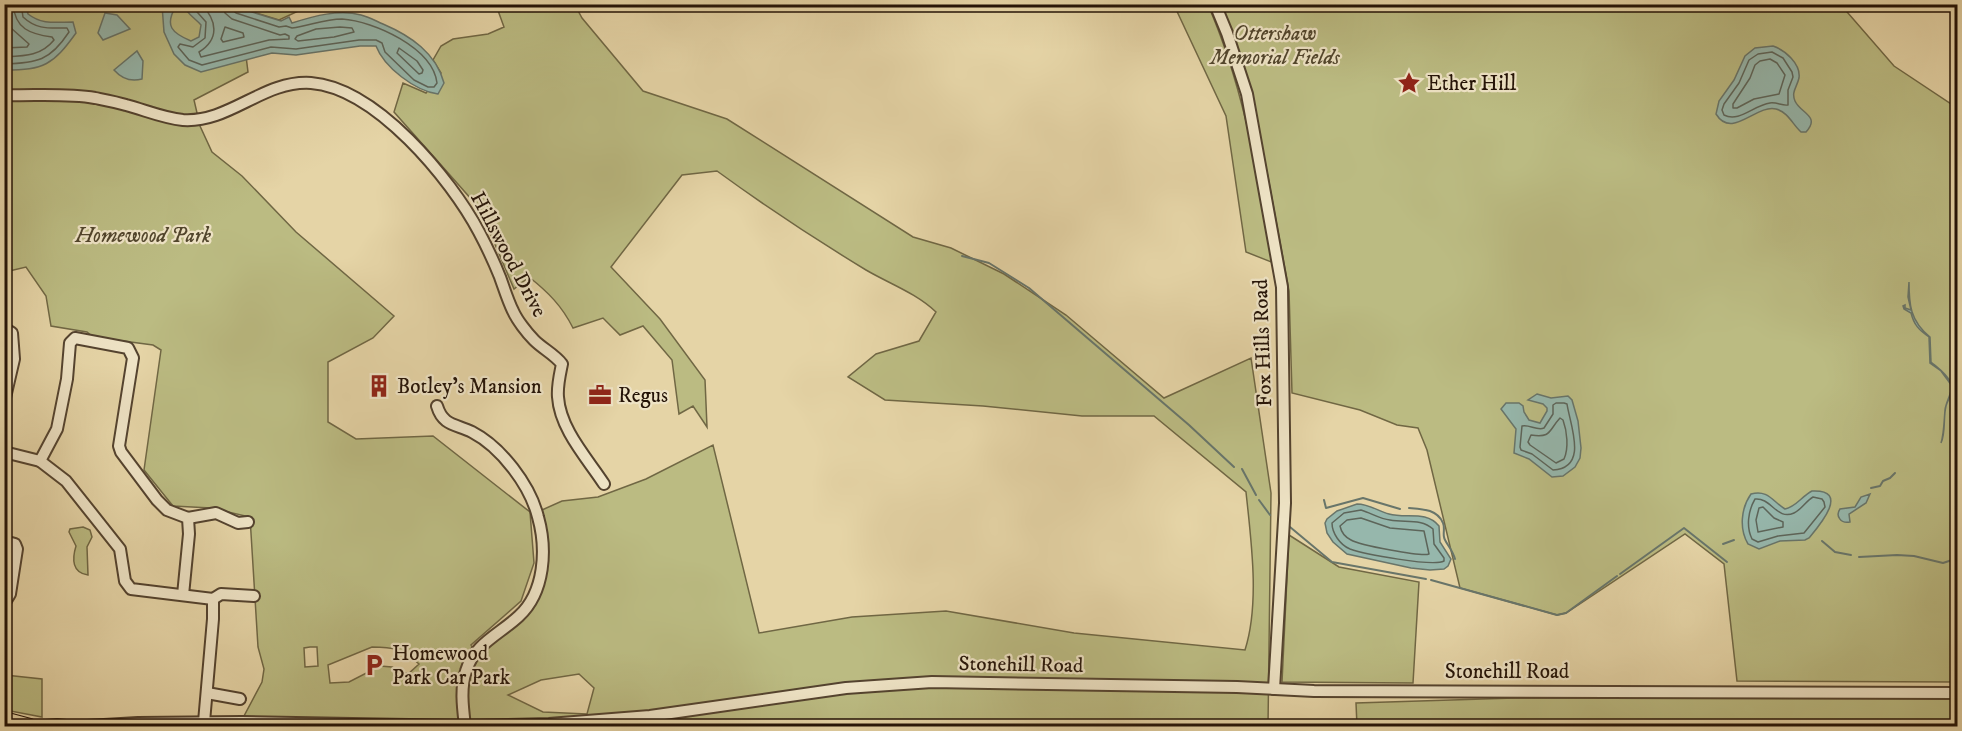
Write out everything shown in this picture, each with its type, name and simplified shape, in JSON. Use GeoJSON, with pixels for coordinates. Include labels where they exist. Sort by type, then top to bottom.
{"type":"FeatureCollection","features":[{"type":"Feature","properties":{"kind":"main road"},"geometry":{"type":"LineString","coordinates":[[4,719],[30,726]]}},
{"type":"Feature","properties":{"kind":"street","name":"Fox Hills Road"},"geometry":{"type":"LineString","coordinates":[[1215,4],[1247,94],[1282,287],[1285,503],[1274,689]]}},
{"type":"Feature","properties":{"kind":"street","name":"Hillswood Drive"},"geometry":{"type":"LineString","coordinates":[[4,95],[91,98],[125,104],[158,115],[183,120],[202,119],[233,108],[263,92],[291,83],[314,83],[341,92],[363,104],[392,124],[420,150],[463,204],[499,275],[512,309],[533,339],[562,364],[558,395],[561,412],[567,429],[604,484]]}},
{"type":"Feature","properties":{"kind":"street"},"geometry":{"type":"LineString","coordinates":[[4,328],[12,333],[14,359],[4,402]]}},
{"type":"Feature","properties":{"kind":"street"},"geometry":{"type":"LineString","coordinates":[[40,461],[57,429],[68,379],[70,343],[75,338],[124,346],[131,350],[133,358],[119,446],[121,452],[167,510],[188,518],[216,513],[238,523],[248,522]]}},
{"type":"Feature","properties":{"kind":"street"},"geometry":{"type":"LineString","coordinates":[[437,406],[440,416],[448,423],[472,432],[492,446],[514,470],[531,494],[539,518],[543,547],[541,577],[532,601],[520,616],[484,642],[466,671],[463,692],[465,726]]}},
{"type":"Feature","properties":{"kind":"street"},"geometry":{"type":"LineString","coordinates":[[4,452],[40,461],[66,481],[120,549],[127,585],[131,589],[213,599],[221,594],[254,596]]}},
{"type":"Feature","properties":{"kind":"street"},"geometry":{"type":"LineString","coordinates":[[183,595],[189,534],[188,518]]}},
{"type":"Feature","properties":{"kind":"street"},"geometry":{"type":"LineString","coordinates":[[4,541],[15,544],[17,549],[10,594],[4,604]]}},
{"type":"Feature","properties":{"kind":"street"},"geometry":{"type":"LineString","coordinates":[[204,722],[213,599]]}},
{"type":"Feature","properties":{"kind":"street","name":"Stonehill Road"},"geometry":{"type":"LineString","coordinates":[[87,726],[204,722],[465,726],[549,724],[650,717],[846,688],[932,682],[1274,689],[1958,693]]}},
{"type":"Feature","properties":{"kind":"street"},"geometry":{"type":"LineString","coordinates":[[207,693],[240,699]]}},
{"type":"Feature","properties":{"kind":"street"},"geometry":{"type":"LineString","coordinates":[[46,726],[66,726]]}},
{"type":"Feature","properties":{"kind":"green space","name":"Homewood Park"},"geometry":{"type":"Polygon","coordinates":[[[4,5],[307,5],[279,20],[240,8],[248,72],[194,100],[200,126],[212,152],[242,176],[296,232],[394,316],[373,338],[328,362],[328,422],[356,439],[433,436],[530,512],[534,563],[521,601],[471,645],[477,657],[536,603],[547,565],[548,539],[542,510],[562,501],[598,497],[646,479],[713,445],[759,633],[852,617],[946,611],[1074,633],[1245,650],[1250,632],[1253,592],[1252,551],[1246,492],[1154,416],[1082,416],[983,406],[885,400],[848,377],[876,354],[919,341],[936,312],[911,294],[866,270],[809,234],[717,171],[682,175],[611,267],[660,319],[705,380],[707,427],[693,406],[679,414],[672,360],[643,326],[620,335],[603,318],[573,328],[554,300],[529,277],[514,289],[480,209],[394,112],[403,83],[426,93],[441,73],[433,60],[441,46],[453,39],[488,34],[504,27],[496,5],[575,5],[582,18],[643,91],[727,119],[913,237],[951,248],[1004,274],[1066,315],[1164,398],[1251,358],[1271,493],[1268,726],[259,726],[244,716],[262,682],[264,669],[258,647],[250,517],[211,508],[173,506],[144,470],[161,350],[153,345],[93,337],[87,332],[51,326],[46,296],[26,267],[5,272],[4,5]],[[317,647],[304,648],[305,667],[318,666],[317,647]],[[372,647],[328,665],[330,683],[349,682],[380,666],[392,667],[408,674],[419,664],[397,650],[372,647]],[[579,674],[541,680],[508,695],[543,712],[587,714],[594,688],[579,674]]]}},
{"type":"Feature","properties":{"kind":"green space"},"geometry":{"type":"Polygon","coordinates":[[[1174,5],[1208,5],[1221,36],[1248,132],[1274,263],[1246,252],[1226,116],[1174,5]]]}},
{"type":"Feature","properties":{"kind":"green space","name":"Ottershaw Memorial Fields"},"geometry":{"type":"Polygon","coordinates":[[[1220,5],[1841,5],[1894,66],[1957,108],[1957,682],[1737,681],[1724,564],[1685,534],[1566,613],[1557,615],[1460,588],[1427,450],[1418,428],[1397,425],[1360,410],[1292,393],[1289,291],[1268,177],[1251,98],[1220,5]]]}},
{"type":"Feature","properties":{"kind":"green space"},"geometry":{"type":"Polygon","coordinates":[[[83,527],[90,530],[92,537],[87,547],[88,575],[83,574],[74,565],[76,546],[69,532],[70,529],[83,527]]]}},
{"type":"Feature","properties":{"kind":"green space"},"geometry":{"type":"Polygon","coordinates":[[[1289,535],[1339,567],[1419,582],[1413,683],[1282,682],[1289,535]]]}},
{"type":"Feature","properties":{"kind":"green space"},"geometry":{"type":"Polygon","coordinates":[[[5,675],[42,679],[42,717],[5,710],[5,675]]]}},
{"type":"Feature","properties":{"kind":"green space"},"geometry":{"type":"Polygon","coordinates":[[[1515,698],[1957,699],[1958,726],[1357,726],[1356,703],[1515,698]]]}},
{"type":"Feature","properties":{"kind":"water"},"geometry":{"type":"Polygon","coordinates":[[[5,5],[26,5],[28,14],[44,21],[73,22],[76,33],[61,52],[46,64],[29,69],[5,70],[5,5]]]}},
{"type":"Feature","properties":{"kind":"water"},"geometry":{"type":"Polygon","coordinates":[[[162,5],[229,5],[281,21],[289,17],[292,23],[326,14],[353,13],[372,19],[412,40],[429,54],[444,83],[438,94],[410,83],[393,70],[376,46],[296,55],[272,53],[201,72],[185,65],[174,54],[164,32],[162,5]],[[176,6],[170,24],[175,32],[191,41],[199,37],[201,25],[184,6],[176,6]]]}},
{"type":"Feature","properties":{"kind":"water"},"geometry":{"type":"Polygon","coordinates":[[[105,13],[117,15],[130,29],[103,40],[98,33],[105,13]]]}},
{"type":"Feature","properties":{"kind":"water"},"geometry":{"type":"Polygon","coordinates":[[[1773,46],[1787,54],[1795,63],[1799,73],[1794,98],[1810,118],[1810,127],[1806,132],[1801,132],[1787,116],[1776,109],[1760,111],[1737,123],[1722,121],[1716,114],[1719,101],[1734,80],[1745,56],[1755,48],[1773,46]]]}},
{"type":"Feature","properties":{"kind":"water"},"geometry":{"type":"Polygon","coordinates":[[[137,51],[143,61],[142,79],[123,78],[114,70],[137,51]]]}},
{"type":"Feature","properties":{"kind":"water"},"geometry":{"type":"Polygon","coordinates":[[[1909,282],[1912,312],[1918,325],[1930,337],[1931,362],[1945,374],[1952,386],[1941,371],[1930,363],[1929,337],[1917,327],[1911,313],[1904,309],[1905,305],[1905,308],[1911,310],[1908,297],[1909,282]]]}},
{"type":"Feature","properties":{"kind":"water"},"geometry":{"type":"Polygon","coordinates":[[[1537,394],[1551,398],[1568,396],[1572,400],[1578,421],[1580,458],[1575,467],[1563,476],[1552,477],[1529,459],[1514,453],[1516,429],[1501,409],[1506,403],[1519,403],[1523,406],[1529,420],[1540,423],[1547,408],[1543,404],[1528,400],[1537,394]]]}},
{"type":"Feature","properties":{"kind":"water"},"geometry":{"type":"Polygon","coordinates":[[[1812,491],[1823,492],[1829,496],[1831,502],[1825,517],[1809,538],[1780,541],[1759,549],[1748,544],[1743,532],[1742,519],[1751,494],[1762,493],[1785,509],[1812,491]]]}},
{"type":"Feature","properties":{"kind":"water"},"geometry":{"type":"Polygon","coordinates":[[[1870,494],[1866,503],[1849,514],[1850,522],[1840,519],[1838,514],[1840,509],[1855,507],[1861,497],[1870,494]]]}},
{"type":"Feature","properties":{"kind":"water"},"geometry":{"type":"Polygon","coordinates":[[[1357,504],[1389,514],[1422,516],[1434,521],[1439,526],[1440,542],[1451,559],[1448,566],[1444,569],[1430,570],[1411,568],[1347,554],[1333,542],[1327,533],[1325,523],[1337,511],[1357,504]]]}},
{"type":"Feature","properties":{"kind":"waterway"},"geometry":{"type":"LineString","coordinates":[[962,256],[989,263],[1029,288],[1189,425],[1234,467]]}},
{"type":"Feature","properties":{"kind":"waterway"},"geometry":{"type":"LineString","coordinates":[[1242,469],[1256,495]]}},
{"type":"Feature","properties":{"kind":"waterway"},"geometry":{"type":"LineString","coordinates":[[1871,488],[1880,486],[1883,481],[1895,473]]}},
{"type":"Feature","properties":{"kind":"waterway"},"geometry":{"type":"LineString","coordinates":[[1324,500],[1326,508],[1363,498],[1400,509]]}},
{"type":"Feature","properties":{"kind":"waterway"},"geometry":{"type":"LineString","coordinates":[[1259,500],[1270,515]]}},
{"type":"Feature","properties":{"kind":"waterway"},"geometry":{"type":"LineString","coordinates":[[1409,508],[1433,512],[1440,518],[1444,525],[1445,539],[1455,559]]}},
{"type":"Feature","properties":{"kind":"waterway"},"geometry":{"type":"LineString","coordinates":[[1290,527],[1332,562],[1426,579]]}},
{"type":"Feature","properties":{"kind":"waterway"},"geometry":{"type":"LineString","coordinates":[[1620,574],[1684,528],[1727,562]]}},
{"type":"Feature","properties":{"kind":"waterway"},"geometry":{"type":"LineString","coordinates":[[1723,544],[1734,540]]}},
{"type":"Feature","properties":{"kind":"waterway"},"geometry":{"type":"LineString","coordinates":[[1822,541],[1835,552],[1851,555]]}},
{"type":"Feature","properties":{"kind":"waterway"},"geometry":{"type":"LineString","coordinates":[[1859,557],[1914,556],[1943,563],[1958,558]]}},
{"type":"Feature","properties":{"kind":"waterway"},"geometry":{"type":"LineString","coordinates":[[1431,580],[1557,615],[1566,613],[1617,576]]}},
{"type":"Feature","properties":{"kind":"place","name":"Ether Hill"},"geometry":{"type":"Point","coordinates":[1409,83]}},
{"type":"Feature","properties":{"kind":"place","name":"Botley's Mansion"},"geometry":{"type":"Point","coordinates":[379,386]}},
{"type":"Feature","properties":{"kind":"place","name":"Regus"},"geometry":{"type":"Point","coordinates":[600,395]}},
{"type":"Feature","properties":{"kind":"place","name":"Homewood Park Car Park"},"geometry":{"type":"Point","coordinates":[374,665]}}]}
